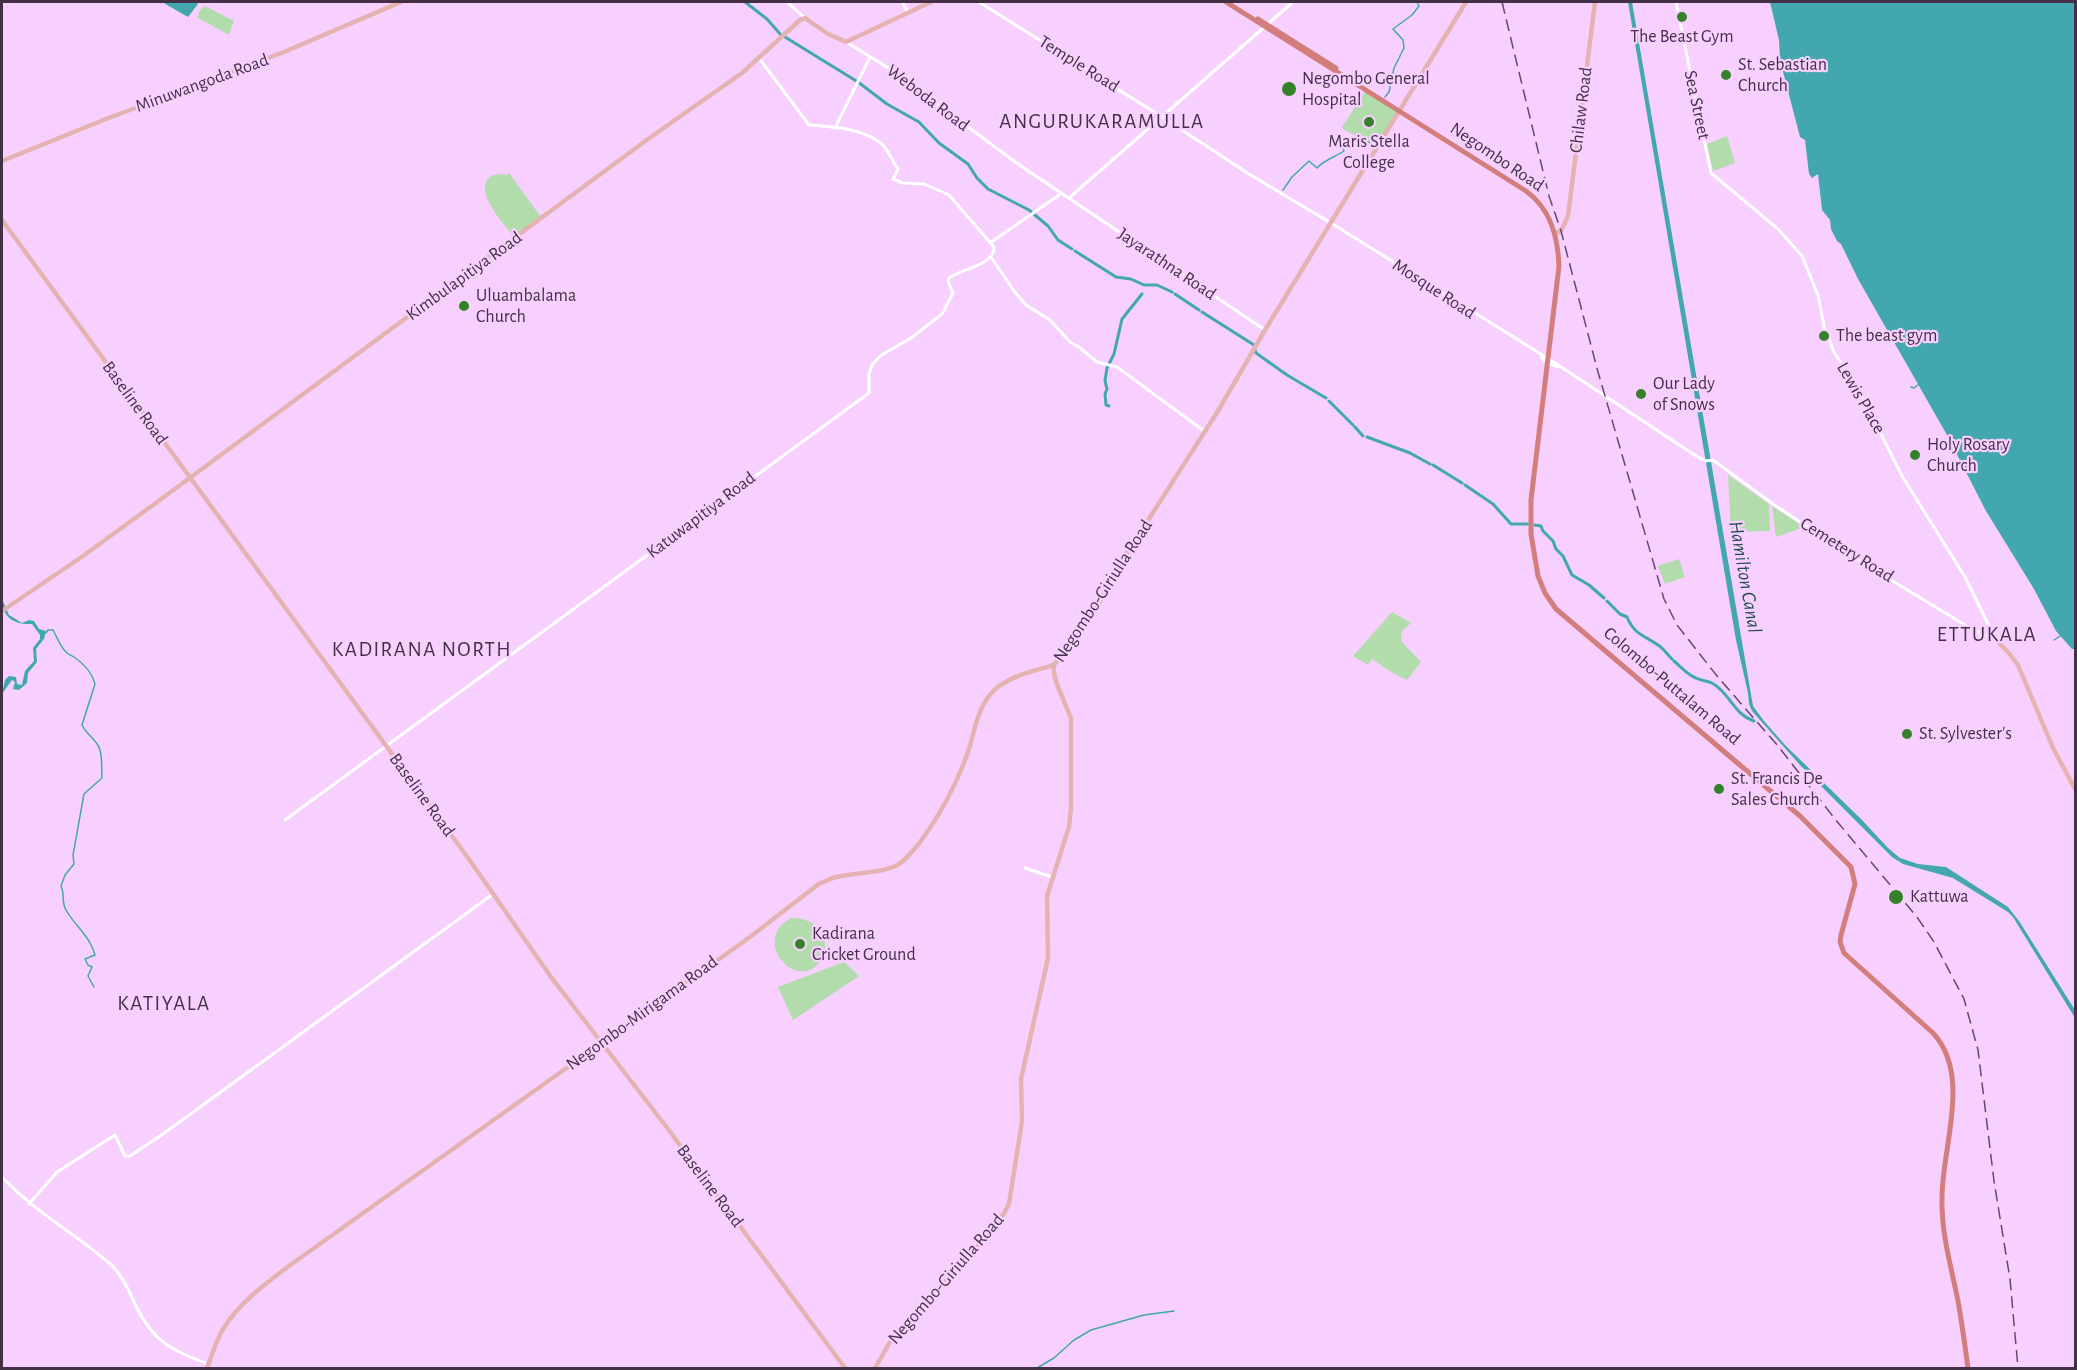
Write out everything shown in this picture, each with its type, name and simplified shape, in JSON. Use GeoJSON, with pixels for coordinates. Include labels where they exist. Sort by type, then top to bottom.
{"type":"FeatureCollection","features":[{"type":"Feature","properties":{"kind":"highway","name":"Negombo Road"},"geometry":{"type":"LineString","coordinates":[[1226,2],[1513,179],[1539,198],[1549,210],[1556,231]]}},
{"type":"Feature","properties":{"kind":"highway","name":"Negombo Road"},"geometry":{"type":"LineString","coordinates":[[1231,2],[1264,25]]}},
{"type":"Feature","properties":{"kind":"highway","name":"Colombo-Puttalam Road"},"geometry":{"type":"LineString","coordinates":[[1556,231],[1562,254],[1562,273],[1533,514],[1533,534],[1539,568],[1549,596],[1557,607],[1603,649],[1662,695],[1754,776],[1797,810],[1849,861],[1856,871],[1858,881],[1844,935],[1844,947],[1853,959],[1923,1019],[1938,1036],[1948,1051],[1954,1077],[1955,1109],[1944,1196],[1946,1236],[1963,1312],[1969,1368]]}},
{"type":"Feature","properties":{"kind":"main road","name":"Minuwangoda Road"},"geometry":{"type":"LineString","coordinates":[[2,161],[284,52],[400,2]]}},
{"type":"Feature","properties":{"kind":"main road"},"geometry":{"type":"LineString","coordinates":[[805,18],[828,34],[846,42],[931,2]]}},
{"type":"Feature","properties":{"kind":"main road","name":"Negombo-Giriulla Road"},"geometry":{"type":"LineString","coordinates":[[875,1368],[899,1330],[974,1251],[1009,1204],[1022,1121],[1021,1079],[1048,958],[1047,897],[1069,827],[1072,778],[1071,720],[1056,681],[1054,665],[1099,603],[1118,567],[1218,411],[1265,330],[1467,2]]}},
{"type":"Feature","properties":{"kind":"main road","name":"Chilaw Road"},"geometry":{"type":"LineString","coordinates":[[1556,231],[1568,219],[1595,2]]}},
{"type":"Feature","properties":{"kind":"main road","name":"Kimbulapitiya Road"},"geometry":{"type":"LineString","coordinates":[[4,609],[83,556],[759,58],[797,22],[805,18]]}},
{"type":"Feature","properties":{"kind":"main road","name":"Baseline Road"},"geometry":{"type":"LineString","coordinates":[[2,220],[551,976],[845,1368]]}},
{"type":"Feature","properties":{"kind":"main road"},"geometry":{"type":"LineString","coordinates":[[1997,641],[2018,665],[2053,748],[2076,791]]}},
{"type":"Feature","properties":{"kind":"main road","name":"Negombo-Mirigama Road"},"geometry":{"type":"LineString","coordinates":[[208,1366],[223,1328],[238,1309],[254,1293],[295,1262],[750,937],[820,883],[834,877],[893,867],[904,861],[930,829],[961,769],[968,753],[977,716],[988,698],[1014,677],[1054,665]]}},
{"type":"Feature","properties":{"kind":"street"},"geometry":{"type":"LineString","coordinates":[[787,2],[805,18]]}},
{"type":"Feature","properties":{"kind":"street"},"geometry":{"type":"LineString","coordinates":[[902,2],[908,12]]}},
{"type":"Feature","properties":{"kind":"street","name":"Temple Road"},"geometry":{"type":"LineString","coordinates":[[979,2],[1249,174],[1331,223]]}},
{"type":"Feature","properties":{"kind":"street"},"geometry":{"type":"LineString","coordinates":[[1069,198],[1293,2]]}},
{"type":"Feature","properties":{"kind":"street","name":"Sea Street"},"geometry":{"type":"LineString","coordinates":[[1676,2],[1711,173]]}},
{"type":"Feature","properties":{"kind":"street","name":"Weboda Road"},"geometry":{"type":"LineString","coordinates":[[846,42],[919,90],[1002,153],[1069,198]]}},
{"type":"Feature","properties":{"kind":"street"},"geometry":{"type":"LineString","coordinates":[[835,128],[870,56]]}},
{"type":"Feature","properties":{"kind":"street"},"geometry":{"type":"LineString","coordinates":[[759,58],[809,125],[870,136],[887,150],[898,170],[893,179],[903,183],[924,184],[949,195],[995,250],[991,257],[1014,291],[1026,304],[1050,320],[1070,342],[1097,362],[1114,366],[1204,431]]}},
{"type":"Feature","properties":{"kind":"street","name":"Lewis Place"},"geometry":{"type":"LineString","coordinates":[[1711,173],[1778,229],[1802,256],[1818,295],[1824,326],[1834,352],[1859,390],[1902,476],[1965,577],[1997,641]]}},
{"type":"Feature","properties":{"kind":"street"},"geometry":{"type":"LineString","coordinates":[[990,243],[1062,193]]}},
{"type":"Feature","properties":{"kind":"street","name":"Jayarathna Road"},"geometry":{"type":"LineString","coordinates":[[1069,198],[1265,330]]}},
{"type":"Feature","properties":{"kind":"street","name":"Mosque Road"},"geometry":{"type":"LineString","coordinates":[[1331,223],[1693,454],[1707,461],[1712,460]]}},
{"type":"Feature","properties":{"kind":"street","name":"Katuwapitiya Road"},"geometry":{"type":"LineString","coordinates":[[285,820],[869,393],[869,374],[872,365],[942,314],[953,293],[948,281],[950,277],[991,257]]}},
{"type":"Feature","properties":{"kind":"street","name":"Cemetery Road"},"geometry":{"type":"LineString","coordinates":[[1712,460],[1833,544],[1997,641]]}},
{"type":"Feature","properties":{"kind":"street"},"geometry":{"type":"LineString","coordinates":[[1986,636],[1993,636]]}},
{"type":"Feature","properties":{"kind":"street"},"geometry":{"type":"LineString","coordinates":[[1025,868],[1052,877]]}},
{"type":"Feature","properties":{"kind":"street"},"geometry":{"type":"LineString","coordinates":[[29,1204],[57,1172],[115,1135],[125,1156],[130,1156],[163,1134],[493,894]]}},
{"type":"Feature","properties":{"kind":"street"},"geometry":{"type":"LineString","coordinates":[[2,1177],[29,1204],[111,1264],[123,1280],[140,1314],[162,1342],[181,1354],[208,1366]]}},
{"type":"Feature","properties":{"kind":"shaded area"},"geometry":{"type":"Polygon","coordinates":[[[162,2],[196,2],[198,4],[188,17],[162,2]]]}},
{"type":"Feature","properties":{"kind":"shaded area"},"geometry":{"type":"Polygon","coordinates":[[[1628,2],[1632,2],[1753,706],[1786,746],[1900,858],[1918,864],[1946,867],[2008,907],[2075,1010],[2075,1018],[2008,912],[1953,878],[1903,864],[1892,857],[1800,765],[1752,711],[1736,640],[1628,2]]]}},
{"type":"Feature","properties":{"kind":"shaded area"},"geometry":{"type":"Polygon","coordinates":[[[1770,2],[2075,2],[2075,649],[2072,649],[2056,631],[2034,589],[1986,511],[1947,435],[1858,279],[1841,244],[1837,241],[1831,229],[1830,220],[1822,210],[1818,174],[1812,178],[1809,174],[1805,140],[1800,137],[1780,60],[1779,40],[1770,2]]]}},
{"type":"Feature","properties":{"kind":"shaded area"},"geometry":{"type":"Polygon","coordinates":[[[205,6],[234,21],[229,35],[198,18],[199,11],[205,6]]]}},
{"type":"Feature","properties":{"kind":"shaded area","name":"Maris Stella College"},"geometry":{"type":"Polygon","coordinates":[[[1366,90],[1399,112],[1377,147],[1342,127],[1366,90]]]}},
{"type":"Feature","properties":{"kind":"shaded area"},"geometry":{"type":"Polygon","coordinates":[[[1727,136],[1735,163],[1713,171],[1707,144],[1727,136]]]}},
{"type":"Feature","properties":{"kind":"shaded area"},"geometry":{"type":"Polygon","coordinates":[[[509,173],[541,217],[514,237],[498,217],[485,193],[485,185],[490,177],[509,173]]]}},
{"type":"Feature","properties":{"kind":"shaded area"},"geometry":{"type":"Polygon","coordinates":[[[1728,475],[1769,504],[1770,531],[1731,532],[1728,475]]]}},
{"type":"Feature","properties":{"kind":"shaded area"},"geometry":{"type":"Polygon","coordinates":[[[1772,506],[1804,527],[1776,537],[1772,506]]]}},
{"type":"Feature","properties":{"kind":"shaded area"},"geometry":{"type":"Polygon","coordinates":[[[1679,559],[1685,577],[1665,584],[1658,566],[1679,559]]]}},
{"type":"Feature","properties":{"kind":"shaded area"},"geometry":{"type":"Polygon","coordinates":[[[2,599],[9,615],[22,623],[29,620],[34,621],[39,629],[46,631],[44,639],[36,649],[37,662],[28,673],[27,683],[19,690],[13,689],[15,682],[12,680],[2,694],[5,680],[9,676],[16,677],[17,684],[22,685],[25,671],[34,661],[33,648],[40,639],[40,635],[32,624],[20,623],[15,622],[7,616],[2,599]]]}},
{"type":"Feature","properties":{"kind":"shaded area"},"geometry":{"type":"Polygon","coordinates":[[[1392,612],[1411,623],[1401,632],[1402,642],[1421,662],[1407,680],[1372,659],[1368,665],[1353,656],[1392,612]]]}},
{"type":"Feature","properties":{"kind":"shaded area","name":"Kadirana Cricket Ground"},"geometry":{"type":"Polygon","coordinates":[[[791,918],[808,921],[821,932],[825,943],[825,954],[814,968],[803,971],[792,969],[783,962],[776,951],[775,940],[779,928],[791,918]]]}},
{"type":"Feature","properties":{"kind":"shaded area"},"geometry":{"type":"Polygon","coordinates":[[[844,962],[859,976],[793,1020],[778,987],[844,962]]]}},
{"type":"Feature","properties":{"kind":"waterway"},"geometry":{"type":"LineString","coordinates":[[745,2],[767,19],[781,35]]}},
{"type":"Feature","properties":{"kind":"waterway"},"geometry":{"type":"LineString","coordinates":[[1385,97],[1389,92],[1394,68],[1404,48],[1403,40],[1393,29],[1412,15],[1419,6],[1417,2]]}},
{"type":"Feature","properties":{"kind":"waterway"},"geometry":{"type":"LineString","coordinates":[[785,37],[858,82],[887,104],[919,122],[939,143],[968,164],[988,189],[1029,210],[1048,226],[1058,240],[1072,249]]}},
{"type":"Feature","properties":{"kind":"waterway"},"geometry":{"type":"LineString","coordinates":[[1283,190],[1292,177],[1309,161],[1317,168],[1344,151],[1343,148],[1359,138],[1376,146]]}},
{"type":"Feature","properties":{"kind":"waterway"},"geometry":{"type":"LineString","coordinates":[[1075,251],[1116,277],[1131,279],[1144,285],[1157,285],[1172,292]]}},
{"type":"Feature","properties":{"kind":"waterway"},"geometry":{"type":"LineString","coordinates":[[1109,406],[1106,405],[1105,394],[1107,368],[1114,354],[1122,319],[1142,294]]}},
{"type":"Feature","properties":{"kind":"waterway"},"geometry":{"type":"LineString","coordinates":[[1175,294],[1199,310]]}},
{"type":"Feature","properties":{"kind":"waterway"},"geometry":{"type":"LineString","coordinates":[[1202,312],[1254,345]]}},
{"type":"Feature","properties":{"kind":"waterway"},"geometry":{"type":"LineString","coordinates":[[1255,350],[1287,375],[1326,398]]}},
{"type":"Feature","properties":{"kind":"waterway"},"geometry":{"type":"LineString","coordinates":[[1911,387],[1914,388],[1919,384]]}},
{"type":"Feature","properties":{"kind":"waterway"},"geometry":{"type":"LineString","coordinates":[[1329,401],[1353,425]]}},
{"type":"Feature","properties":{"kind":"waterway"},"geometry":{"type":"LineString","coordinates":[[1355,427],[1363,436]]}},
{"type":"Feature","properties":{"kind":"waterway"},"geometry":{"type":"LineString","coordinates":[[1367,437],[1410,453],[1430,464]]}},
{"type":"Feature","properties":{"kind":"waterway"},"geometry":{"type":"LineString","coordinates":[[1433,465],[1462,483]]}},
{"type":"Feature","properties":{"kind":"waterway"},"geometry":{"type":"LineString","coordinates":[[1465,485],[1493,504],[1511,524],[1528,524]]}},
{"type":"Feature","properties":{"kind":"waterway"},"geometry":{"type":"LineString","coordinates":[[1535,525],[1541,526],[1553,541],[1572,575],[1589,585],[1604,598]]}},
{"type":"Feature","properties":{"kind":"waterway"},"geometry":{"type":"LineString","coordinates":[[1607,601],[1620,614],[1627,617],[1636,631],[1660,646],[1672,659]]}},
{"type":"Feature","properties":{"kind":"waterway"},"geometry":{"type":"LineString","coordinates":[[46,633],[48,630],[53,630],[64,650],[84,665],[95,684],[82,725],[99,748],[102,778],[84,794],[73,855],[74,864],[65,875],[61,886],[66,910],[93,948],[95,955],[85,959],[92,967],[88,976],[94,987]]}},
{"type":"Feature","properties":{"kind":"waterway"},"geometry":{"type":"LineString","coordinates":[[2054,640],[2060,636]]}},
{"type":"Feature","properties":{"kind":"waterway"},"geometry":{"type":"LineString","coordinates":[[1674,661],[1693,677],[1717,687],[1739,712],[1754,721]]}},
{"type":"Feature","properties":{"kind":"waterway"},"geometry":{"type":"LineString","coordinates":[[1037,1368],[1091,1330],[1144,1315],[1174,1311]]}},
{"type":"Feature","properties":{"kind":"railway"},"geometry":{"type":"LineString","coordinates":[[1502,2],[1549,196],[1561,231],[1598,372],[1664,599],[1677,625],[1717,676],[1778,746],[1835,819],[1917,917],[1934,942],[1964,999],[1978,1050],[1994,1181],[2010,1279],[2018,1368]]}},
{"type":"Feature","properties":{"kind":"place","name":"The Beast Gym"},"geometry":{"type":"Point","coordinates":[1682,17]}},
{"type":"Feature","properties":{"kind":"place","name":"St. Sebastian Church"},"geometry":{"type":"Point","coordinates":[1726,75]}},
{"type":"Feature","properties":{"kind":"place","name":"Negombo General Hospital"},"geometry":{"type":"Point","coordinates":[1289,89]}},
{"type":"Feature","properties":{"kind":"place","name":"Maris Stella College"},"geometry":{"type":"Point","coordinates":[1369,122]}},
{"type":"Feature","properties":{"kind":"place","name":"Uluambalama Church"},"geometry":{"type":"Point","coordinates":[464,306]}},
{"type":"Feature","properties":{"kind":"place","name":"The beast gym"},"geometry":{"type":"Point","coordinates":[1824,336]}},
{"type":"Feature","properties":{"kind":"place","name":"Our Lady of Snows"},"geometry":{"type":"Point","coordinates":[1641,394]}},
{"type":"Feature","properties":{"kind":"place","name":"Holy Rosary Church"},"geometry":{"type":"Point","coordinates":[1915,455]}},
{"type":"Feature","properties":{"kind":"place","name":"St. Sylvester's"},"geometry":{"type":"Point","coordinates":[1907,734]}},
{"type":"Feature","properties":{"kind":"place","name":"St. Francis De Sales Church"},"geometry":{"type":"Point","coordinates":[1719,789]}},
{"type":"Feature","properties":{"kind":"place","name":"Kattuwa"},"geometry":{"type":"Point","coordinates":[1896,897]}},
{"type":"Feature","properties":{"kind":"place","name":"Kadirana Cricket Ground"},"geometry":{"type":"Point","coordinates":[800,944]}},
{"type":"Feature","properties":{"kind":"district","name":"ANGURUKARAMULLA"},"geometry":{"type":"Point","coordinates":[1102,122]}},
{"type":"Feature","properties":{"kind":"district","name":"ETTUKALA"},"geometry":{"type":"Point","coordinates":[1987,635]}},
{"type":"Feature","properties":{"kind":"district","name":"KADIRANA NORTH"},"geometry":{"type":"Point","coordinates":[422,650]}},
{"type":"Feature","properties":{"kind":"district","name":"KATIYALA"},"geometry":{"type":"Point","coordinates":[164,1004]}},
{"type":"Feature","properties":{"kind":"water label","name":"Hamilton Canal"},"geometry":{"type":"Point","coordinates":[1745,577]}}]}
